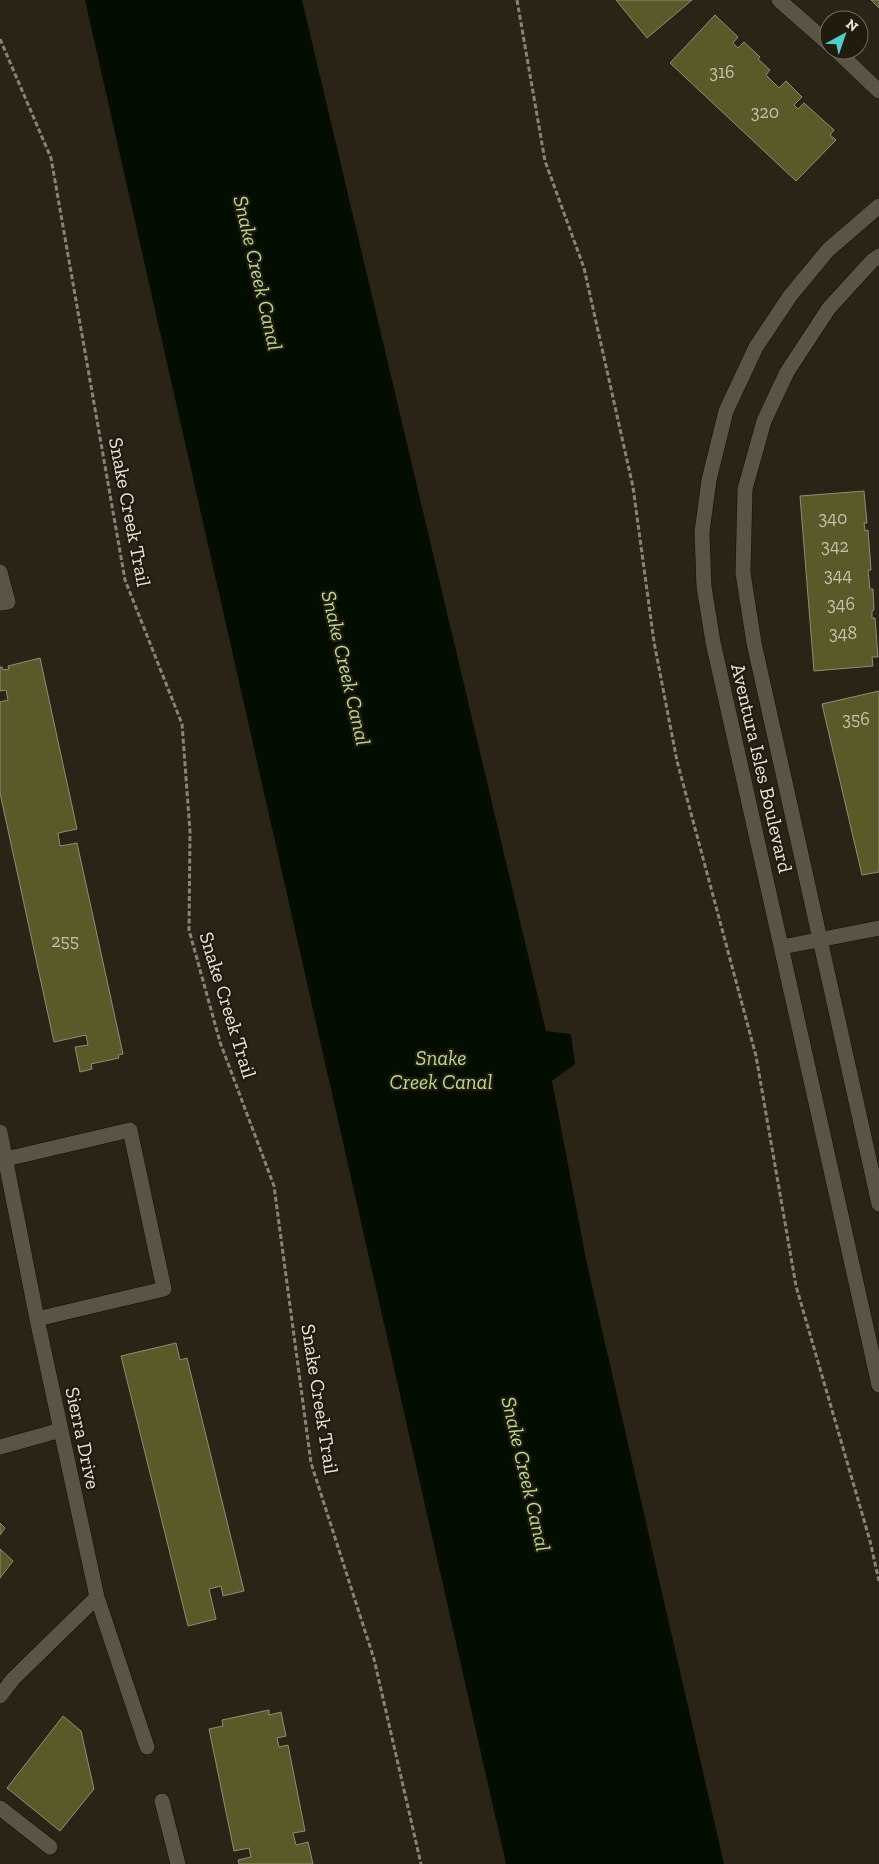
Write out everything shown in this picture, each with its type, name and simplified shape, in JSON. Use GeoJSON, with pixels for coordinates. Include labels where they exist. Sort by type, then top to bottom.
{"type":"FeatureCollection","features":[{"type":"Feature","properties":{"kind":"street"},"geometry":{"type":"LineString","coordinates":[[779,0],[819,35]]}},
{"type":"Feature","properties":{"kind":"street"},"geometry":{"type":"LineString","coordinates":[[846,60],[879,91]]}},
{"type":"Feature","properties":{"kind":"street","name":"Aventura Isles Boulevard"},"geometry":{"type":"LineString","coordinates":[[879,206],[828,250],[790,296],[756,346],[726,411],[709,480],[702,532],[704,586],[713,642],[879,1384]]}},
{"type":"Feature","properties":{"kind":"street","name":"Aventura Isles Boulevard"},"geometry":{"type":"LineString","coordinates":[[879,256],[872,261],[829,308],[787,372],[764,422],[745,489],[743,573],[751,625],[879,1204]]}},
{"type":"Feature","properties":{"kind":"street"},"geometry":{"type":"LineString","coordinates":[[0,572],[8,602],[0,603]]}},
{"type":"Feature","properties":{"kind":"street"},"geometry":{"type":"LineString","coordinates":[[782,947],[879,928]]}},
{"type":"Feature","properties":{"kind":"street"},"geometry":{"type":"LineString","coordinates":[[6,1159],[130,1130],[164,1289],[38,1319]]}},
{"type":"Feature","properties":{"kind":"street","name":"Sierra Drive"},"geometry":{"type":"LineString","coordinates":[[0,1132],[97,1597],[147,1747]]}},
{"type":"Feature","properties":{"kind":"street"},"geometry":{"type":"LineString","coordinates":[[0,1447],[61,1430]]}},
{"type":"Feature","properties":{"kind":"street"},"geometry":{"type":"LineString","coordinates":[[0,1696],[13,1679],[97,1597]]}},
{"type":"Feature","properties":{"kind":"street"},"geometry":{"type":"LineString","coordinates":[[162,1801],[178,1864]]}},
{"type":"Feature","properties":{"kind":"street"},"geometry":{"type":"LineString","coordinates":[[0,1808],[50,1847]]}},
{"type":"Feature","properties":{"kind":"path"},"geometry":{"type":"LineString","coordinates":[[517,0],[545,161],[584,268],[633,487],[654,642],[677,761],[756,1056],[796,1286],[870,1541],[879,1581]]}},
{"type":"Feature","properties":{"kind":"path","name":"Snake Creek Trail"},"geometry":{"type":"LineString","coordinates":[[0,39],[51,158],[125,580],[182,724],[190,832],[189,930],[220,1042],[274,1186],[311,1463],[374,1660],[421,1864]]}},
{"type":"Feature","properties":{"kind":"water","name":"Snake Creek Canal"},"geometry":{"type":"Polygon","coordinates":[[[85,0],[302,0],[546,1031],[571,1034],[575,1064],[552,1081],[587,1264],[724,1864],[506,1864],[85,0]]]}},
{"type":"Feature","properties":{"kind":"building"},"geometry":{"type":"Polygon","coordinates":[[[616,0],[692,0],[647,38],[616,0]]]}},
{"type":"Feature","properties":{"kind":"building"},"geometry":{"type":"Polygon","coordinates":[[[871,0],[879,0],[879,8],[871,0]]]}},
{"type":"Feature","properties":{"kind":"building"},"geometry":{"type":"Polygon","coordinates":[[[715,15],[738,37],[733,43],[738,48],[744,42],[760,57],[758,59],[770,70],[766,75],[779,88],[786,81],[802,97],[794,105],[798,109],[804,103],[834,130],[830,135],[836,140],[796,181],[670,63],[715,15]]]}},
{"type":"Feature","properties":{"kind":"building"},"geometry":{"type":"Polygon","coordinates":[[[864,491],[867,523],[864,523],[865,531],[868,530],[871,570],[868,570],[870,589],[873,589],[874,610],[872,611],[872,618],[875,618],[878,657],[872,657],[873,666],[814,671],[800,496],[864,491]]]}},
{"type":"Feature","properties":{"kind":"building"},"geometry":{"type":"Polygon","coordinates":[[[40,658],[77,829],[58,833],[60,846],[77,843],[123,1054],[118,1055],[119,1058],[91,1064],[92,1069],[80,1072],[75,1047],[88,1045],[86,1035],[54,1042],[0,793],[0,702],[8,700],[6,690],[0,691],[0,667],[3,670],[9,669],[8,666],[40,658]]]}},
{"type":"Feature","properties":{"kind":"building"},"geometry":{"type":"Polygon","coordinates":[[[879,691],[879,872],[862,875],[822,704],[879,691]]]}},
{"type":"Feature","properties":{"kind":"building"},"geometry":{"type":"Polygon","coordinates":[[[176,1343],[180,1360],[187,1358],[244,1591],[223,1596],[221,1586],[209,1589],[216,1619],[188,1626],[121,1356],[176,1343]]]}},
{"type":"Feature","properties":{"kind":"building"},"geometry":{"type":"Polygon","coordinates":[[[0,1523],[5,1528],[0,1535],[0,1523]]]}},
{"type":"Feature","properties":{"kind":"building"},"geometry":{"type":"Polygon","coordinates":[[[0,1549],[13,1561],[0,1578],[0,1549]]]}},
{"type":"Feature","properties":{"kind":"building"},"geometry":{"type":"Polygon","coordinates":[[[269,1710],[269,1715],[281,1712],[286,1736],[277,1738],[279,1747],[288,1745],[305,1831],[293,1833],[296,1845],[308,1842],[313,1864],[239,1864],[238,1860],[251,1857],[249,1848],[234,1851],[209,1729],[223,1726],[222,1720],[269,1710]]]}},
{"type":"Feature","properties":{"kind":"building"},"geometry":{"type":"Polygon","coordinates":[[[63,1716],[81,1731],[94,1789],[60,1831],[7,1788],[63,1716]]]}}]}
